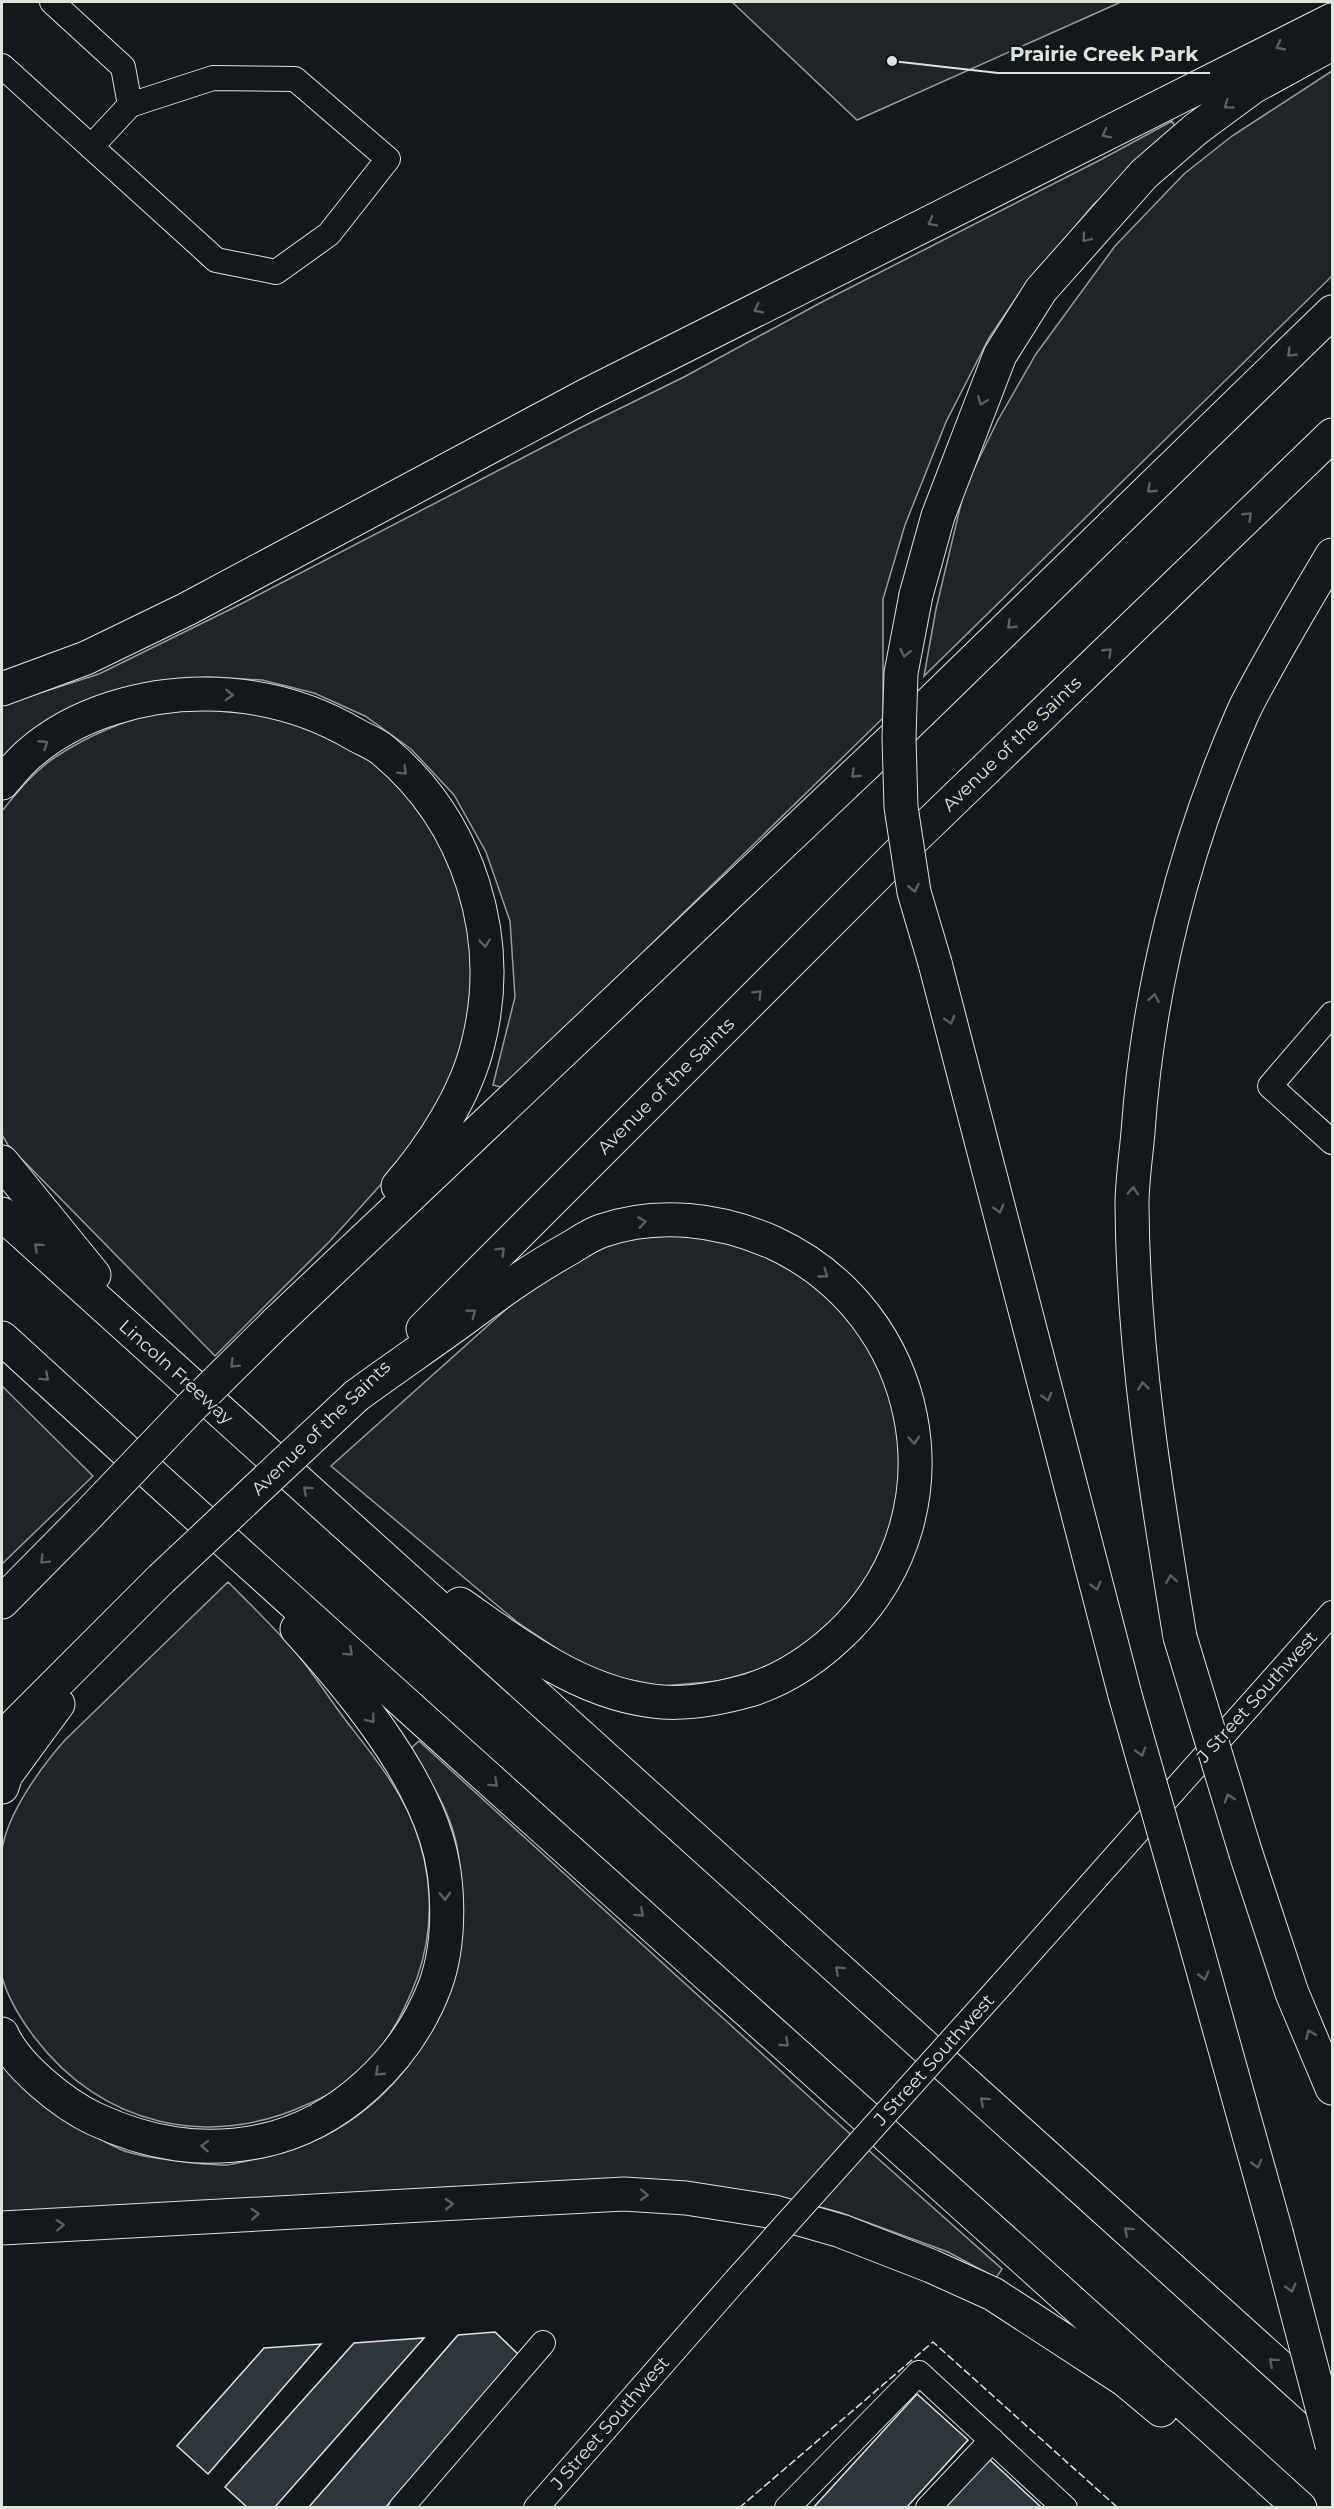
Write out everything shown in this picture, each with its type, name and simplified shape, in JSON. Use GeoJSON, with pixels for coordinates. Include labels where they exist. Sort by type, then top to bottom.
{"type":"FeatureCollection","features":[{"type":"Feature","properties":{"kind":"highway"},"geometry":{"type":"LineString","coordinates":[[2,689],[86,658],[187,609],[585,396],[1332,20]]}},
{"type":"Feature","properties":{"kind":"highway"},"geometry":{"type":"LineString","coordinates":[[1332,43],[1253,87],[1196,129],[1144,174],[1041,290],[1000,355],[938,516],[916,595],[901,673],[899,738],[901,807],[914,892],[935,963],[1125,1695],[1276,2232],[1332,2445]]}},
{"type":"Feature","properties":{"kind":"highway"},"geometry":{"type":"LineString","coordinates":[[2,1602],[276,1323],[900,732],[1332,312]]}},
{"type":"Feature","properties":{"kind":"highway","name":"Avenue of the Saints"},"geometry":{"type":"LineString","coordinates":[[2,1738],[161,1579],[356,1396],[906,846],[1332,435]]}},
{"type":"Feature","properties":{"kind":"highway"},"geometry":{"type":"LineString","coordinates":[[1332,555],[1241,715],[1208,802],[1179,895],[1152,1005],[1141,1091],[1132,1202],[1137,1331],[1150,1456],[1180,1636],[1246,1854],[1292,1993],[1332,2088]]}},
{"type":"Feature","properties":{"kind":"highway"},"geometry":{"type":"LineString","coordinates":[[2,783],[30,753],[77,722],[129,703],[181,694],[232,694],[288,703],[333,721],[383,750],[420,787],[453,833],[474,885],[487,942],[487,998],[478,1045],[452,1110],[413,1168],[276,1323]]}},
{"type":"Feature","properties":{"kind":"highway"},"geometry":{"type":"LineString","coordinates":[[2,1162],[164,1360]]}},
{"type":"Feature","properties":{"kind":"highway","name":"Lincoln Freeway"},"geometry":{"type":"LineString","coordinates":[[2,1214],[351,1529]]}},
{"type":"Feature","properties":{"kind":"highway"},"geometry":{"type":"LineString","coordinates":[[351,1529],[543,1661],[585,1683],[630,1696],[662,1702],[694,1701],[732,1695],[770,1683],[798,1669],[829,1645],[857,1617],[880,1588],[895,1556],[909,1516],[915,1482],[915,1443],[910,1406],[897,1368],[879,1333],[854,1301],[829,1277],[790,1251],[755,1235],[720,1224],[675,1219],[637,1222],[599,1232],[535,1268],[356,1396]]}},
{"type":"Feature","properties":{"kind":"highway"},"geometry":{"type":"LineString","coordinates":[[2,1338],[180,1501],[941,2182],[1300,2508]]}},
{"type":"Feature","properties":{"kind":"highway"},"geometry":{"type":"LineString","coordinates":[[2,2034],[36,2079],[76,2110],[122,2131],[168,2144],[213,2147],[262,2141],[307,2125],[347,2103],[387,2064],[416,2027],[435,1985],[447,1931],[445,1886],[436,1837],[411,1781],[376,1724],[315,1649],[180,1501]]}},
{"type":"Feature","properties":{"kind":"highway"},"geometry":{"type":"LineString","coordinates":[[351,1529],[1332,2415]]}},
{"type":"Feature","properties":{"kind":"highway"},"geometry":{"type":"LineString","coordinates":[[2,1787],[13,1766],[118,1624]]}},
{"type":"Feature","properties":{"kind":"highway"},"geometry":{"type":"LineString","coordinates":[[2,2228],[624,2194],[686,2198],[775,2212],[841,2231],[931,2266],[993,2294],[1125,2380],[1281,2508]]}},
{"type":"Feature","properties":{"kind":"street"},"geometry":{"type":"LineString","coordinates":[[52,2],[123,67],[130,105]]}},
{"type":"Feature","properties":{"kind":"street"},"geometry":{"type":"LineString","coordinates":[[2,66],[91,147],[216,260],[276,272],[329,234],[388,159],[295,79],[213,78],[130,105],[91,147]]}},
{"type":"Feature","properties":{"kind":"street"},"geometry":{"type":"LineString","coordinates":[[1332,1014],[1270,1086],[1332,1142]]}},
{"type":"Feature","properties":{"kind":"street","name":"J Street Southwest"},"geometry":{"type":"LineString","coordinates":[[536,2508],[736,2280],[1332,1613]]}},
{"type":"Feature","properties":{"kind":"street"},"geometry":{"type":"LineString","coordinates":[[401,2508],[543,2343]]}},
{"type":"Feature","properties":{"kind":"street"},"geometry":{"type":"LineString","coordinates":[[787,2508],[919,2373],[1065,2508]]}},
{"type":"Feature","properties":{"kind":"street"},"geometry":{"type":"LineString","coordinates":[[928,2508],[992,2440]]}},
{"type":"Feature","properties":{"kind":"shaded area"},"geometry":{"type":"Polygon","coordinates":[[[732,2],[1121,2],[857,120],[732,2]]]}},
{"type":"Feature","properties":{"kind":"shaded area"},"geometry":{"type":"Polygon","coordinates":[[[1332,71],[1332,276],[924,676],[936,609],[965,487],[998,420],[1036,354],[1115,246],[1184,174],[1232,136],[1332,71]]]}},
{"type":"Feature","properties":{"kind":"shaded area"},"geometry":{"type":"Polygon","coordinates":[[[1172,121],[1175,126],[1093,205],[1018,295],[989,338],[946,422],[905,525],[883,599],[883,718],[504,1088],[493,1085],[515,997],[510,921],[486,852],[454,795],[411,749],[365,716],[314,693],[262,680],[207,677],[153,682],[2,762],[2,705],[99,674],[233,608],[580,428],[684,377],[820,303],[1172,121]]]}},
{"type":"Feature","properties":{"kind":"shaded area"},"geometry":{"type":"Polygon","coordinates":[[[171,708],[277,714],[357,749],[396,779],[433,828],[478,935],[472,1033],[420,1141],[330,1241],[215,1356],[8,1145],[2,1135],[2,811],[34,774],[70,748],[112,727],[171,708]]]}},
{"type":"Feature","properties":{"kind":"shaded area"},"geometry":{"type":"Polygon","coordinates":[[[658,1235],[714,1238],[778,1258],[851,1316],[897,1399],[902,1502],[872,1574],[816,1642],[765,1668],[719,1681],[663,1686],[620,1678],[574,1660],[517,1622],[331,1466],[540,1279],[597,1248],[630,1239],[658,1235]]]}},
{"type":"Feature","properties":{"kind":"shaded area"},"geometry":{"type":"Polygon","coordinates":[[[2,1386],[93,1476],[2,1564],[2,1386]]]}},
{"type":"Feature","properties":{"kind":"shaded area"},"geometry":{"type":"Polygon","coordinates":[[[228,1582],[298,1655],[400,1796],[413,1823],[425,1861],[429,1920],[423,1959],[405,2007],[380,2049],[359,2073],[328,2095],[271,2118],[233,2125],[196,2127],[160,2121],[125,2110],[92,2092],[62,2068],[20,2017],[2,1977],[2,1850],[11,1821],[26,1792],[65,1740],[228,1582]]]}},
{"type":"Feature","properties":{"kind":"shaded area"},"geometry":{"type":"Polygon","coordinates":[[[419,1741],[838,2123],[1002,2269],[996,2278],[948,2252],[839,2212],[773,2195],[2,2212],[2,2055],[73,2121],[105,2142],[144,2156],[216,2165],[261,2158],[312,2142],[357,2116],[395,2082],[424,2042],[446,1996],[458,1947],[462,1895],[453,1830],[431,1782],[410,1749],[419,1741]]]}},
{"type":"Feature","properties":{"kind":"building"},"geometry":{"type":"Polygon","coordinates":[[[495,2332],[518,2354],[385,2508],[308,2508],[458,2335],[495,2332]]]}},
{"type":"Feature","properties":{"kind":"building"},"geometry":{"type":"Polygon","coordinates":[[[424,2338],[274,2508],[248,2508],[225,2487],[354,2343],[424,2338]]]}},
{"type":"Feature","properties":{"kind":"building"},"geometry":{"type":"Polygon","coordinates":[[[321,2344],[208,2474],[177,2446],[264,2348],[321,2344]]]}},
{"type":"Feature","properties":{"kind":"building"},"geometry":{"type":"Polygon","coordinates":[[[917,2394],[968,2440],[906,2508],[813,2508],[917,2394]]]}},
{"type":"Feature","properties":{"kind":"building"},"geometry":{"type":"Polygon","coordinates":[[[989,2459],[1042,2508],[945,2508],[989,2459]]]}},
{"type":"Feature","properties":{"kind":"fence"},"geometry":{"type":"LineString","coordinates":[[739,2508],[933,2342],[1118,2508]]}},
{"type":"Feature","properties":{"kind":"place","name":"Prairie Creek Park"},"geometry":{"type":"Point","coordinates":[892,61]}}]}
